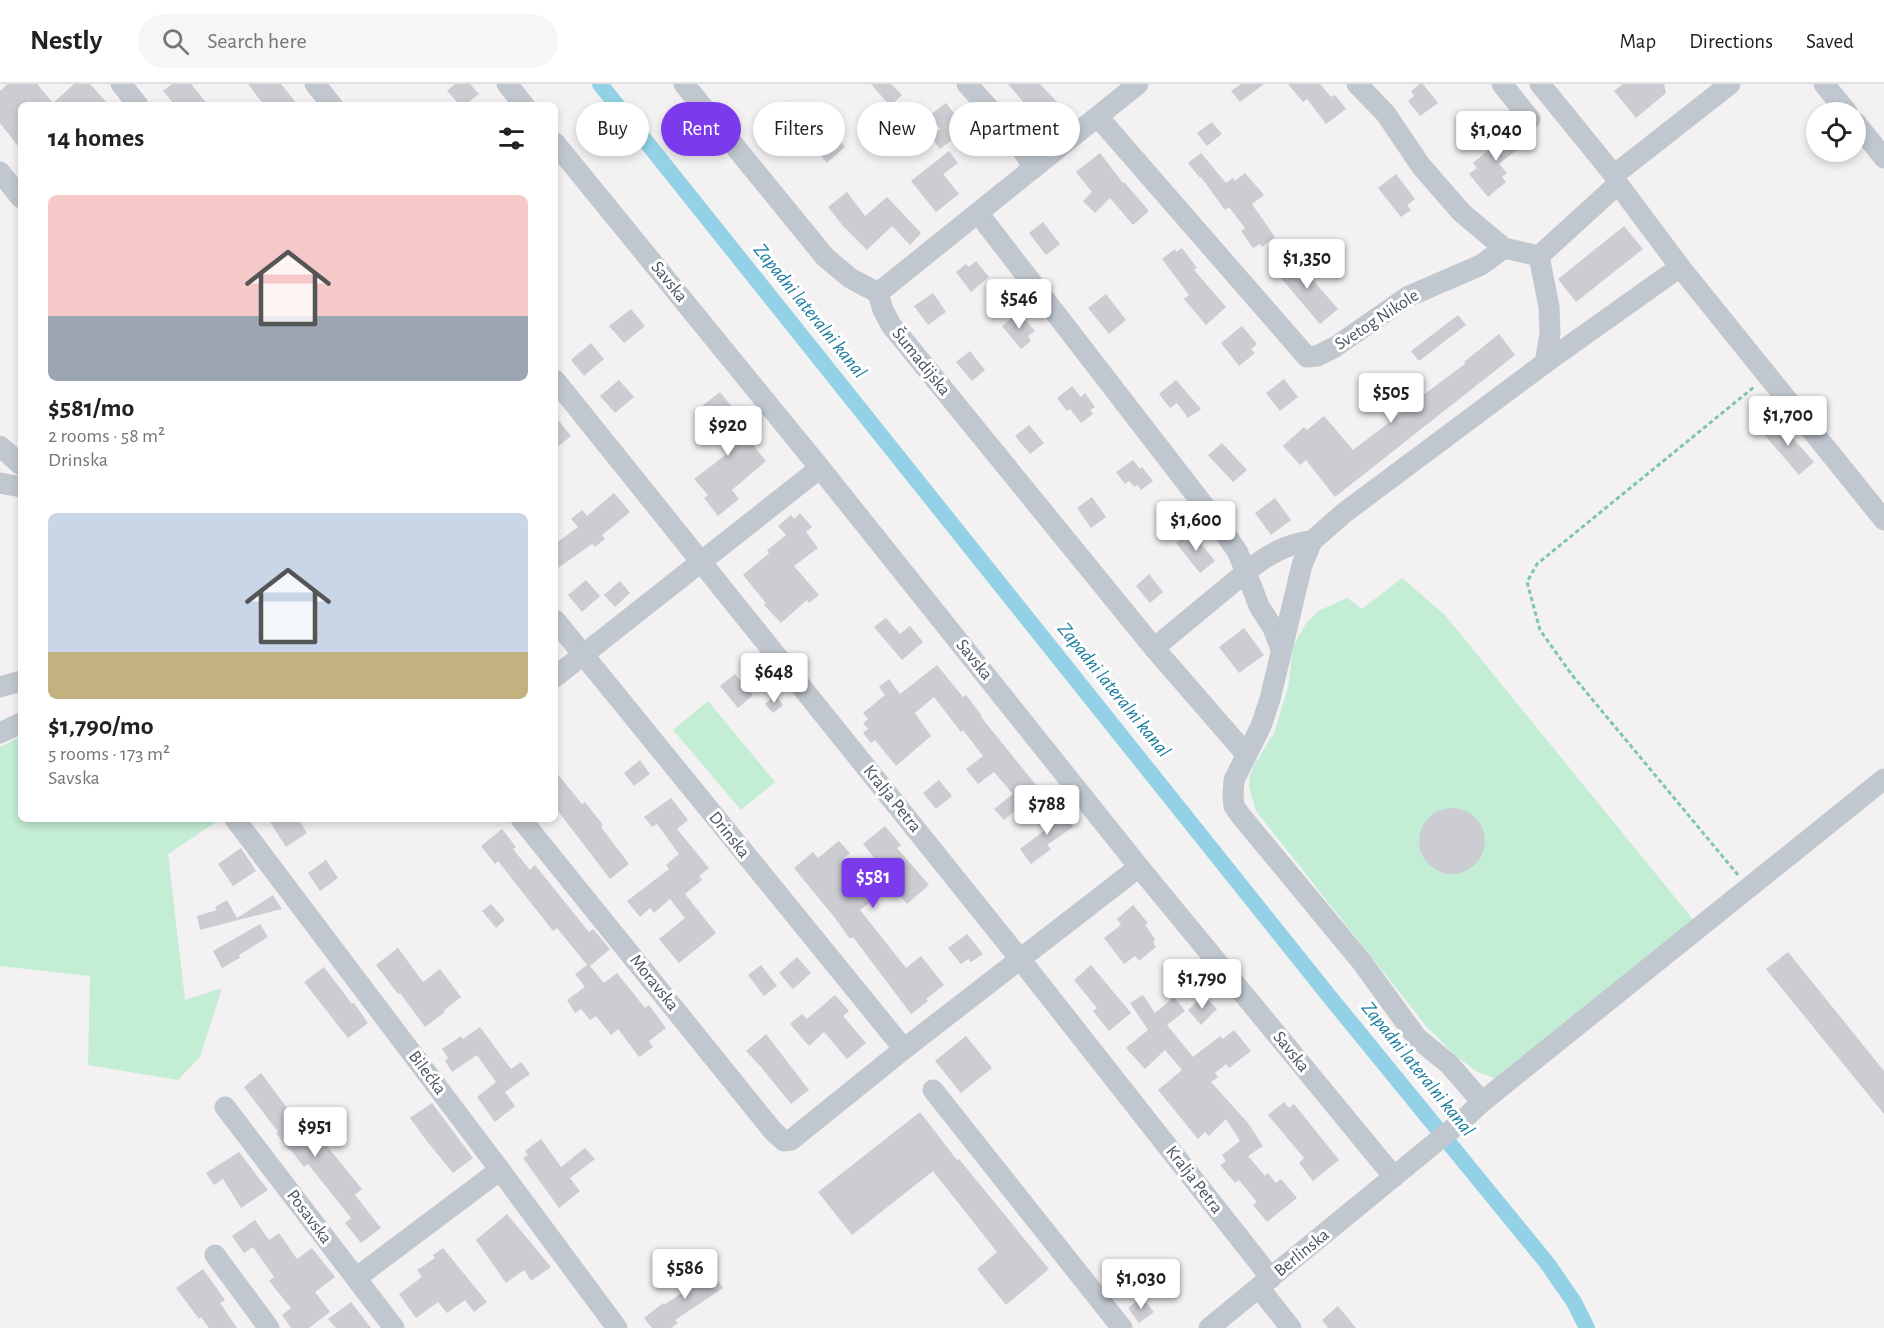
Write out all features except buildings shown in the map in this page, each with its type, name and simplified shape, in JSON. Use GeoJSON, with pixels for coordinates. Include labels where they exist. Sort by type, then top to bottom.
{"type":"FeatureCollection","features":[{"type":"Feature","properties":{"kind":"street"},"geometry":{"type":"LineString","coordinates":[[121,84],[136,102]]}},
{"type":"Feature","properties":{"kind":"street"},"geometry":{"type":"LineString","coordinates":[[315,84],[330,102]]}},
{"type":"Feature","properties":{"kind":"street"},"geometry":{"type":"LineString","coordinates":[[507,84],[522,102]]}},
{"type":"Feature","properties":{"kind":"street"},"geometry":{"type":"LineString","coordinates":[[684,84],[825,256],[850,278],[878,293],[1138,84]]}},
{"type":"Feature","properties":{"kind":"street"},"geometry":{"type":"LineString","coordinates":[[967,84],[1013,135],[1034,168]]}},
{"type":"Feature","properties":{"kind":"street"},"geometry":{"type":"LineString","coordinates":[[1357,84],[1386,114],[1421,166],[1461,213],[1504,248],[1539,256]]}},
{"type":"Feature","properties":{"kind":"street"},"geometry":{"type":"LineString","coordinates":[[1502,84],[1530,119]]}},
{"type":"Feature","properties":{"kind":"street"},"geometry":{"type":"LineString","coordinates":[[1540,84],[1616,180],[1680,267],[1884,520]]}},
{"type":"Feature","properties":{"kind":"street"},"geometry":{"type":"LineString","coordinates":[[1539,256],[1709,91],[1730,84]]}},
{"type":"Feature","properties":{"kind":"street"},"geometry":{"type":"LineString","coordinates":[[1824,84],[1839,102]]}},
{"type":"Feature","properties":{"kind":"street","name":"Svetog Nikole"},"geometry":{"type":"LineString","coordinates":[[1098,117],[1307,357],[1317,356],[1335,347],[1407,297],[1481,265],[1504,248]]}},
{"type":"Feature","properties":{"kind":"street"},"geometry":{"type":"LineString","coordinates":[[1866,136],[1884,159]]}},
{"type":"Feature","properties":{"kind":"street","name":"Savska"},"geometry":{"type":"LineString","coordinates":[[558,147],[820,468],[1139,867],[1394,1177]]}},
{"type":"Feature","properties":{"kind":"street"},"geometry":{"type":"LineString","coordinates":[[0,172],[18,194]]}},
{"type":"Feature","properties":{"kind":"street"},"geometry":{"type":"LineString","coordinates":[[978,213],[1219,525],[1237,551],[1259,606],[1281,650]]}},
{"type":"Feature","properties":{"kind":"street"},"geometry":{"type":"LineString","coordinates":[[1539,256],[1549,307],[1550,334],[1545,363]]}},
{"type":"Feature","properties":{"kind":"street"},"geometry":{"type":"LineString","coordinates":[[1482,1102],[1449,1064],[1417,1038],[1361,961],[1241,816],[1234,806],[1234,780],[1261,726],[1270,699],[1302,566],[1312,541],[1344,513],[1545,363],[1680,267]]}},
{"type":"Feature","properties":{"kind":"street","name":"Šumadijska"},"geometry":{"type":"LineString","coordinates":[[878,293],[891,325],[1154,648],[1246,754]]}},
{"type":"Feature","properties":{"kind":"street","name":"Kralja Petra"},"geometry":{"type":"LineString","coordinates":[[558,384],[1020,959],[1265,1283],[1291,1328]]}},
{"type":"Feature","properties":{"kind":"street"},"geometry":{"type":"LineString","coordinates":[[0,446],[18,462]]}},
{"type":"Feature","properties":{"kind":"street"},"geometry":{"type":"LineString","coordinates":[[558,675],[820,468]]}},
{"type":"Feature","properties":{"kind":"street"},"geometry":{"type":"LineString","coordinates":[[0,483],[18,487]]}},
{"type":"Feature","properties":{"kind":"street"},"geometry":{"type":"LineString","coordinates":[[1154,648],[1262,559],[1293,543],[1312,541]]}},
{"type":"Feature","properties":{"kind":"street","name":"Drinska"},"geometry":{"type":"LineString","coordinates":[[558,624],[904,1048]]}},
{"type":"Feature","properties":{"kind":"street"},"geometry":{"type":"LineString","coordinates":[[0,687],[18,682]]}},
{"type":"Feature","properties":{"kind":"street"},"geometry":{"type":"LineString","coordinates":[[0,733],[18,724]]}},
{"type":"Feature","properties":{"kind":"street","name":"Berlinska"},"geometry":{"type":"LineString","coordinates":[[1209,1328],[1464,1120],[1482,1102],[1884,779]]}},
{"type":"Feature","properties":{"kind":"street","name":"Bilećka"},"geometry":{"type":"LineString","coordinates":[[237,822],[617,1328]]}},
{"type":"Feature","properties":{"kind":"street","name":"Moravska"},"geometry":{"type":"LineString","coordinates":[[523,822],[773,1131],[784,1141],[791,1140],[904,1048]]}},
{"type":"Feature","properties":{"kind":"street"},"geometry":{"type":"LineString","coordinates":[[904,1048],[1139,867]]}},
{"type":"Feature","properties":{"kind":"street"},"geometry":{"type":"LineString","coordinates":[[933,1090],[1122,1328]]}},
{"type":"Feature","properties":{"kind":"street","name":"Posavska"},"geometry":{"type":"LineString","coordinates":[[225,1107],[394,1328]]}},
{"type":"Feature","properties":{"kind":"street"},"geometry":{"type":"LineString","coordinates":[[357,1278],[500,1170]]}},
{"type":"Feature","properties":{"kind":"street"},"geometry":{"type":"LineString","coordinates":[[215,1255],[269,1328]]}},
{"type":"Feature","properties":{"kind":"path"},"geometry":{"type":"LineString","coordinates":[[1748,888],[1572,675],[1540,630],[1527,582],[1537,564],[1767,376]]}},
{"type":"Feature","properties":{"kind":"green space"},"geometry":{"type":"Polygon","coordinates":[[[1402,578],[1445,615],[1695,922],[1497,1079],[1476,1071],[1456,1056],[1427,1027],[1256,811],[1249,787],[1253,767],[1274,733],[1288,688],[1293,646],[1305,625],[1318,611],[1347,598],[1362,609],[1402,578]]]}},
{"type":"Feature","properties":{"kind":"green space"},"geometry":{"type":"Polygon","coordinates":[[[708,701],[775,782],[741,810],[673,730],[708,701]]]}},
{"type":"Feature","properties":{"kind":"green space"},"geometry":{"type":"Polygon","coordinates":[[[18,738],[18,822],[216,822],[168,854],[185,1000],[222,988],[200,1057],[178,1080],[88,1065],[90,976],[0,966],[0,747],[18,738]]]}},
{"type":"Feature","properties":{"kind":"waterway","name":"Zapadni lateralni kanal"},"geometry":{"type":"LineString","coordinates":[[600,84],[1329,996],[1547,1263],[1574,1302],[1587,1328]]}}]}
